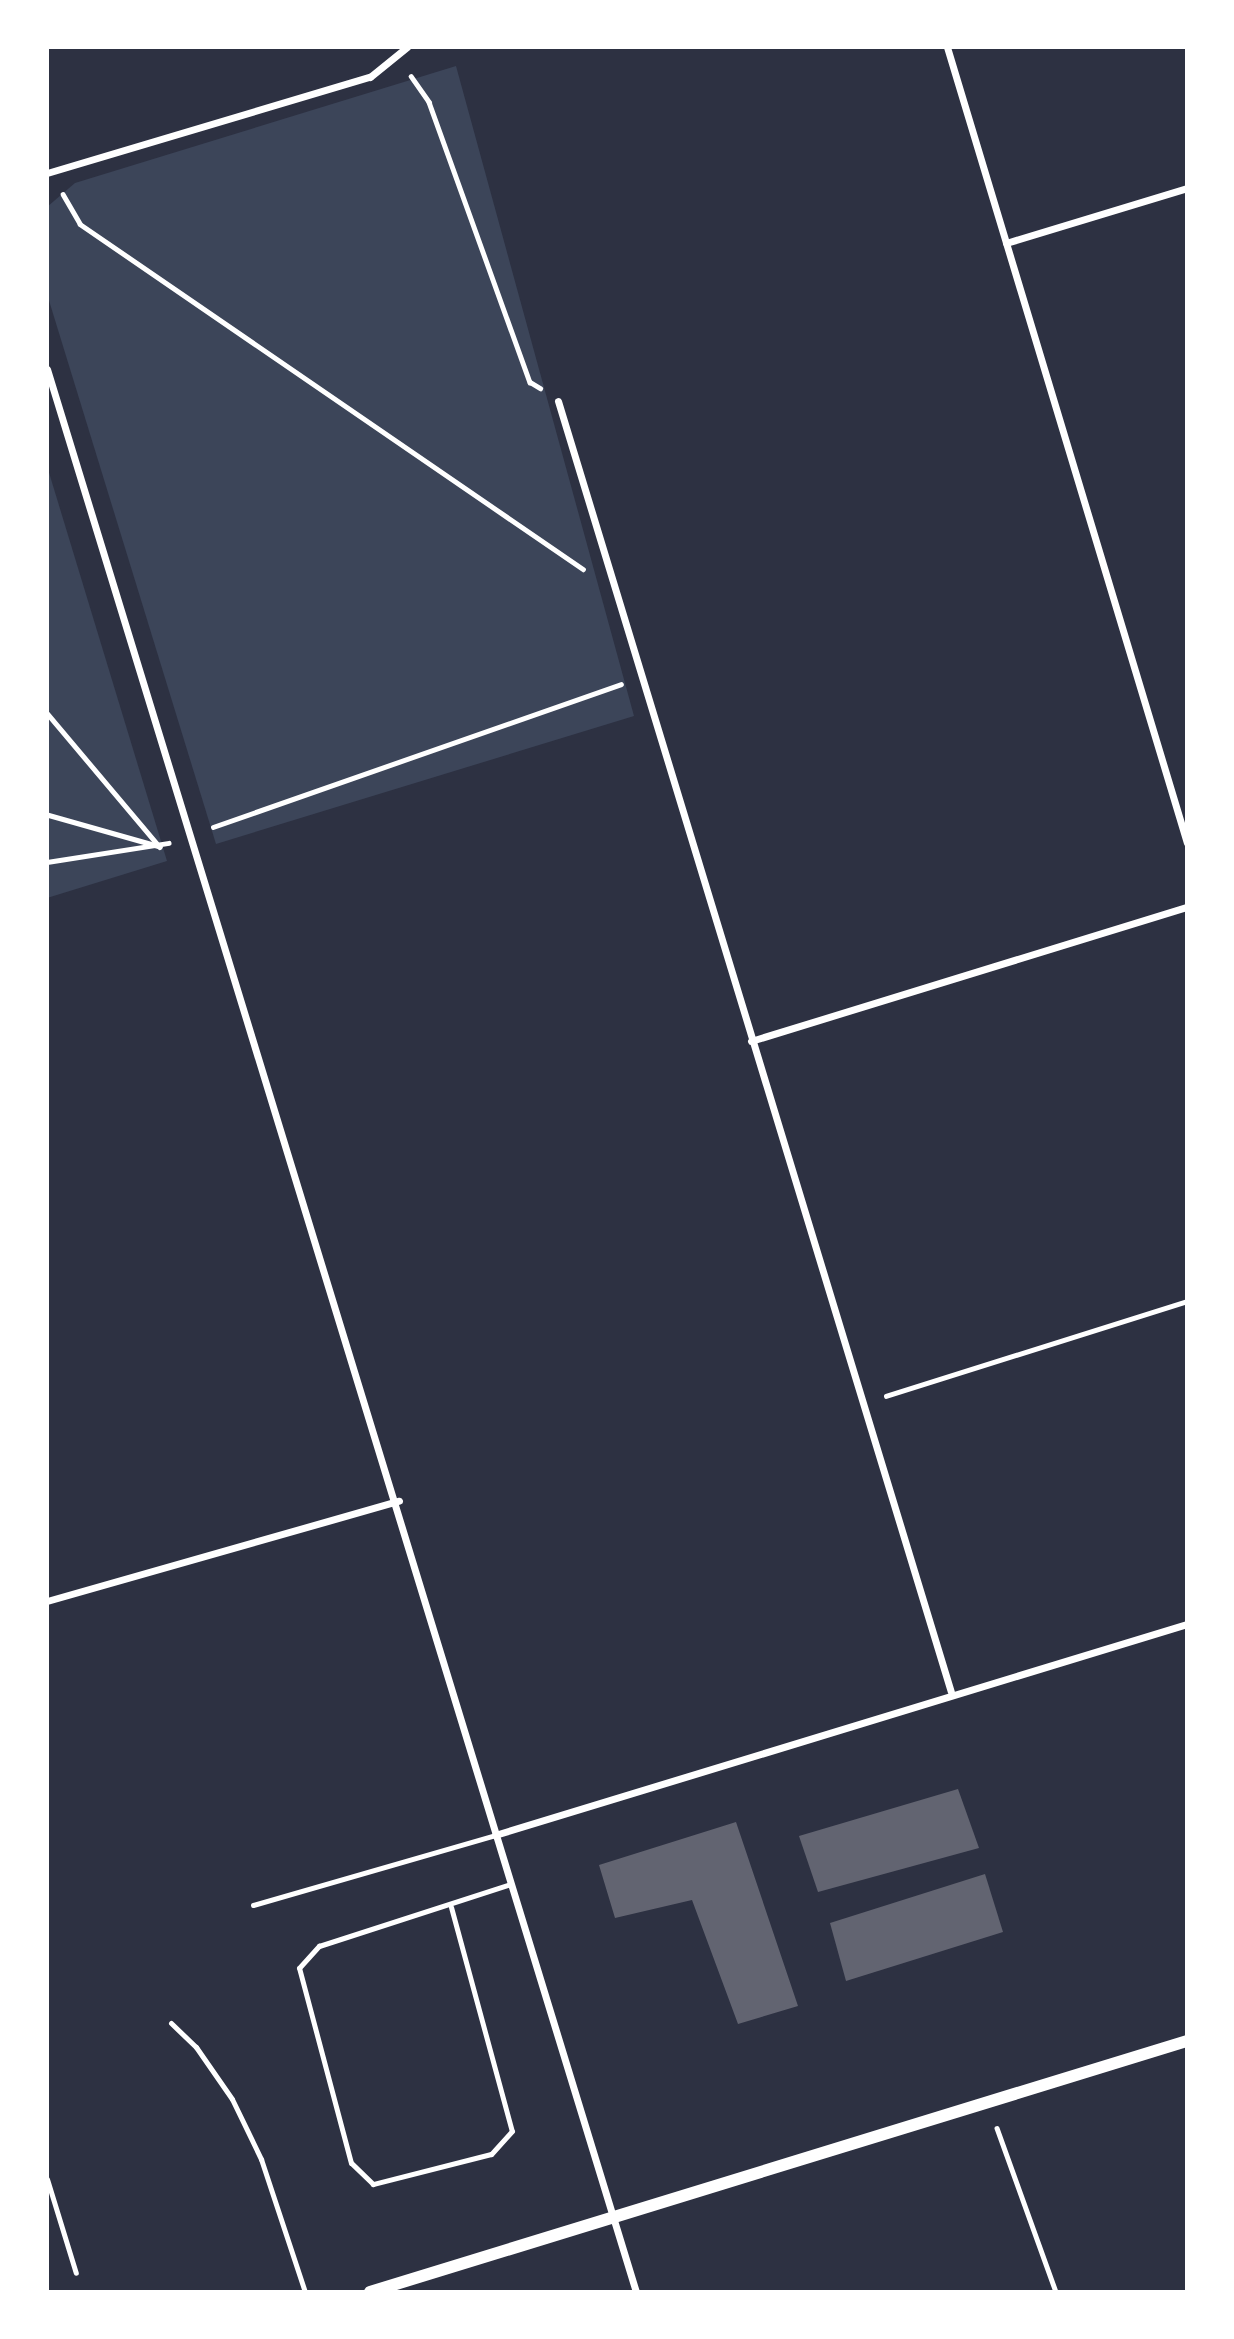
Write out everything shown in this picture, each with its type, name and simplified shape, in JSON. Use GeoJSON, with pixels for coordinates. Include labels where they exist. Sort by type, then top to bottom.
{"type":"FeatureCollection","features":[{"type":"Feature","properties":{"kind":"street"},"geometry":{"type":"LineString","coordinates":[[51,172],[370,77],[399,58],[407,47]]}},
{"type":"Feature","properties":{"kind":"street"},"geometry":{"type":"LineString","coordinates":[[947,47],[1187,843]]}},
{"type":"Feature","properties":{"kind":"street"},"geometry":{"type":"LineString","coordinates":[[1006,243],[1187,188]]}},
{"type":"Feature","properties":{"kind":"street"},"geometry":{"type":"LineString","coordinates":[[47,369],[398,1501],[495,1835],[636,2292]]}},
{"type":"Feature","properties":{"kind":"street"},"geometry":{"type":"LineString","coordinates":[[558,401],[951,1692]]}},
{"type":"Feature","properties":{"kind":"street"},"geometry":{"type":"LineString","coordinates":[[751,1041],[1187,907]]}},
{"type":"Feature","properties":{"kind":"street"},"geometry":{"type":"LineString","coordinates":[[47,1601],[398,1501]]}},
{"type":"Feature","properties":{"kind":"street"},"geometry":{"type":"LineString","coordinates":[[495,1835],[951,1692],[1187,1624]]}},
{"type":"Feature","properties":{"kind":"street"},"geometry":{"type":"LineString","coordinates":[[370,2292],[1187,2041]]}},
{"type":"Feature","properties":{"kind":"lane"},"geometry":{"type":"LineString","coordinates":[[253,1905],[495,1835]]}},
{"type":"Feature","properties":{"kind":"lane"},"geometry":{"type":"LineString","coordinates":[[451,1908],[512,2132],[491,2154],[373,2184],[351,2163],[299,1968],[319,1946],[451,1908],[511,1884]]}},
{"type":"Feature","properties":{"kind":"lane"},"geometry":{"type":"LineString","coordinates":[[171,2023],[196,2047],[232,2099],[261,2160],[305,2292]]}},
{"type":"Feature","properties":{"kind":"lane"},"geometry":{"type":"LineString","coordinates":[[47,2179],[76,2273]]}},
{"type":"Feature","properties":{"kind":"path"},"geometry":{"type":"LineString","coordinates":[[399,58],[429,102],[530,382],[558,401]]}},
{"type":"Feature","properties":{"kind":"path"},"geometry":{"type":"LineString","coordinates":[[51,172],[79,224],[587,571],[607,566]]}},
{"type":"Feature","properties":{"kind":"path"},"geometry":{"type":"LineString","coordinates":[[47,862],[92,851],[160,846],[192,836],[376,766],[604,694],[639,673]]}},
{"type":"Feature","properties":{"kind":"path"},"geometry":{"type":"LineString","coordinates":[[47,713],[160,846]]}},
{"type":"Feature","properties":{"kind":"path"},"geometry":{"type":"LineString","coordinates":[[47,815],[160,846]]}},
{"type":"Feature","properties":{"kind":"path"},"geometry":{"type":"LineString","coordinates":[[862,1404],[1187,1301]]}},
{"type":"Feature","properties":{"kind":"path"},"geometry":{"type":"LineString","coordinates":[[989,2102],[1056,2292]]}},
{"type":"Feature","properties":{"kind":"shaded area"},"geometry":{"type":"Polygon","coordinates":[[[456,66],[634,716],[216,844],[47,294],[47,207],[75,183],[456,66]]]}},
{"type":"Feature","properties":{"kind":"shaded area"},"geometry":{"type":"Polygon","coordinates":[[[47,466],[167,861],[47,898],[47,466]]]}},
{"type":"Feature","properties":{"kind":"building"},"geometry":{"type":"Polygon","coordinates":[[[958,1789],[979,1848],[818,1892],[799,1836],[958,1789]]]}},
{"type":"Feature","properties":{"kind":"building"},"geometry":{"type":"Polygon","coordinates":[[[736,1822],[798,2006],[738,2024],[692,1900],[615,1918],[599,1865],[736,1822]]]}},
{"type":"Feature","properties":{"kind":"building"},"geometry":{"type":"Polygon","coordinates":[[[985,1874],[1003,1932],[846,1981],[830,1923],[985,1874]]]}}]}
